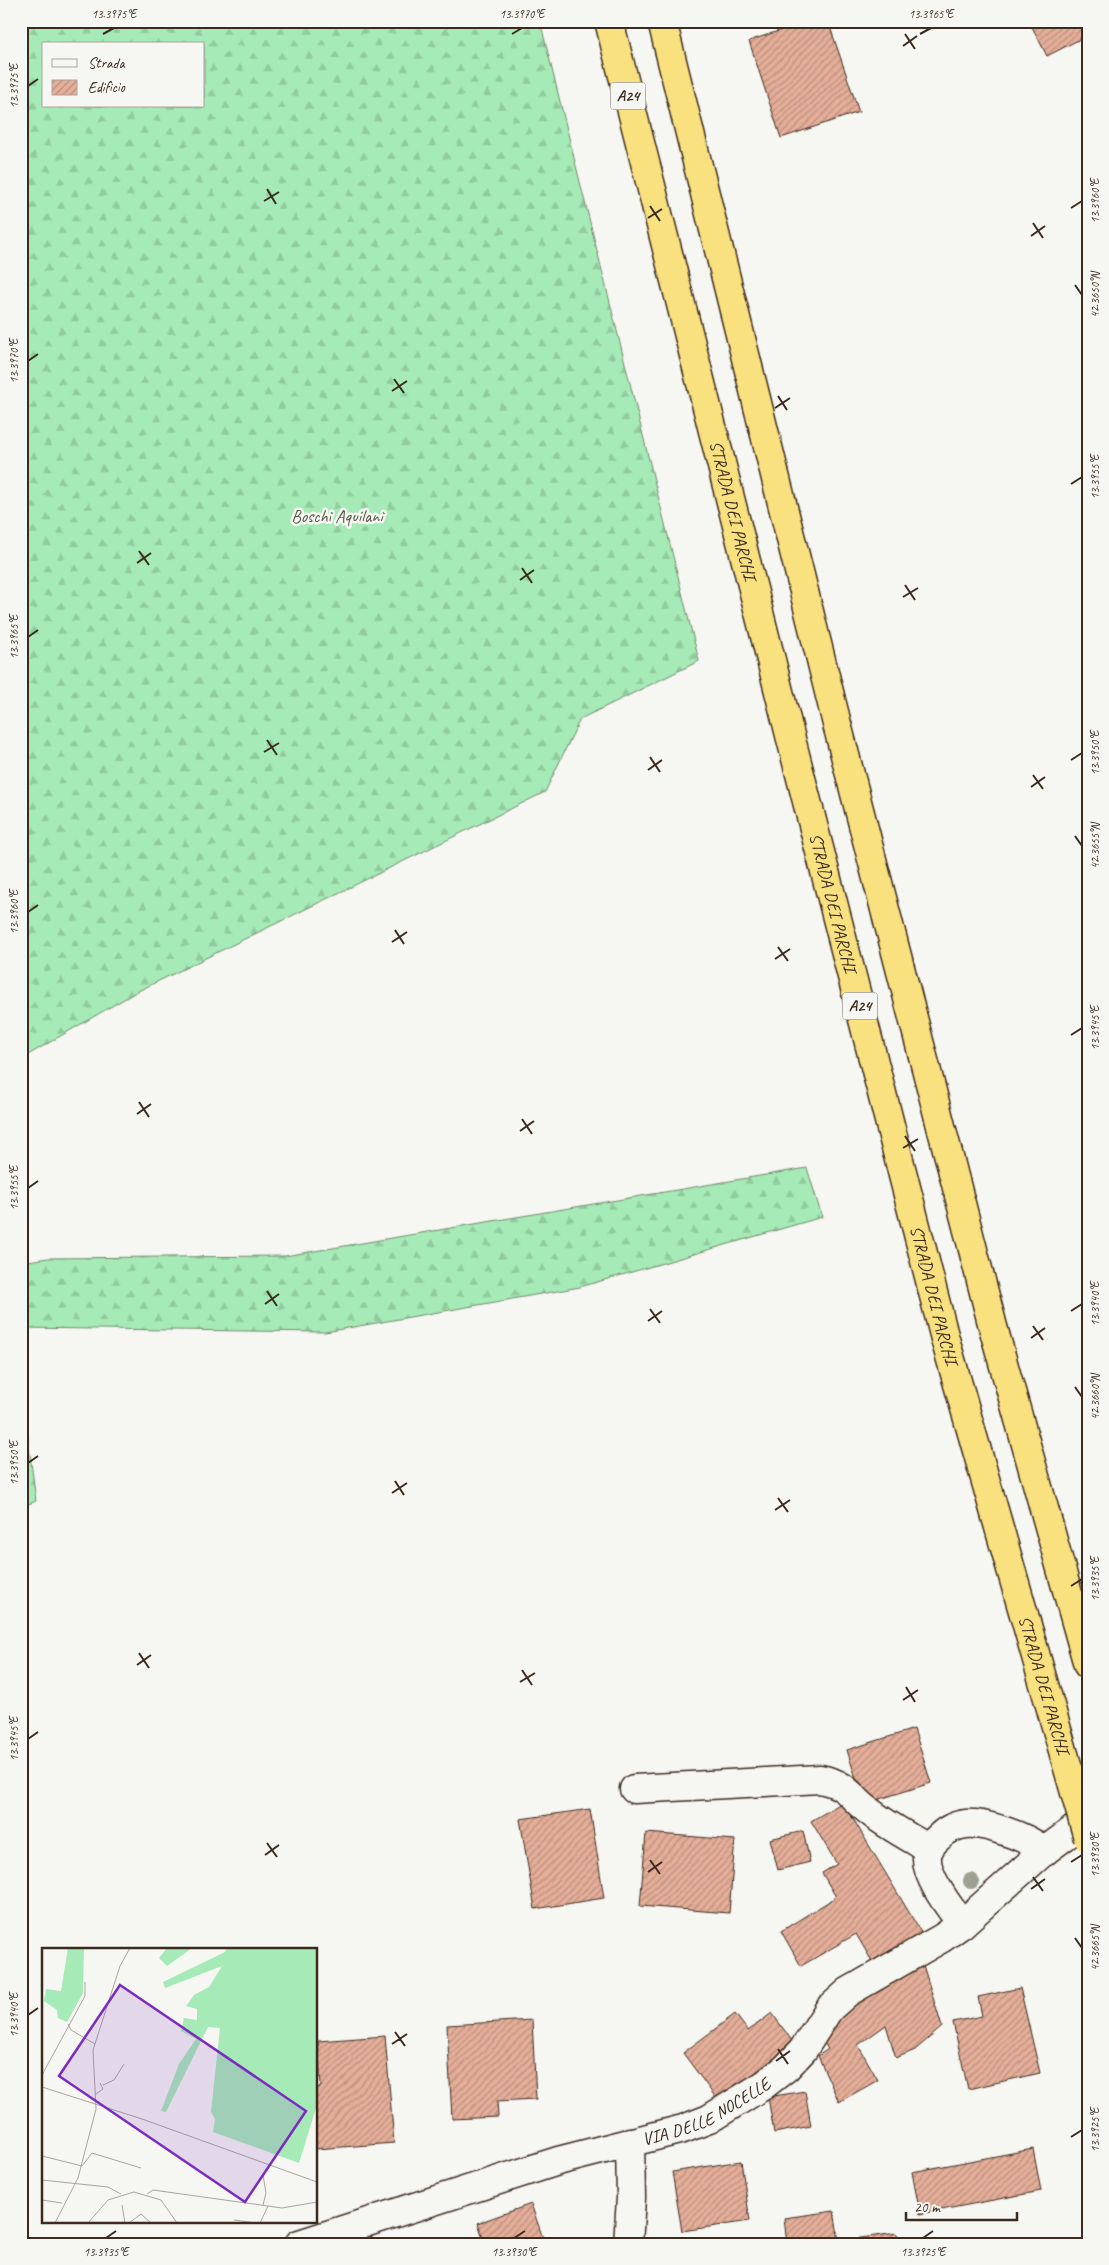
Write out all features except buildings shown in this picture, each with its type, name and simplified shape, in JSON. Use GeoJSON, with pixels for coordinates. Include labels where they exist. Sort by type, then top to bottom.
{"type":"FeatureCollection","features":[{"type":"Feature","properties":{"kind":"highway","name":"STRADA DEI PARCHI"},"geometry":{"type":"LineString","coordinates":[[609,21],[790,739],[945,1339],[1088,1838]]}},
{"type":"Feature","properties":{"kind":"highway"},"geometry":{"type":"LineString","coordinates":[[662,21],[838,728],[993,1327],[1088,1665]]}},
{"type":"Feature","properties":{"kind":"street"},"geometry":{"type":"LineString","coordinates":[[634,1789],[820,1779],[830,1781],[848,1790],[869,1812],[929,1849]]}},
{"type":"Feature","properties":{"kind":"street","name":"VIA DELLE NOCELLE"},"geometry":{"type":"LineString","coordinates":[[299,2244],[558,2160],[696,2124],[723,2111],[764,2085],[795,2059],[811,2039],[829,2009],[848,1992],[917,1954],[962,1924],[1044,1852],[1088,1819]]}},
{"type":"Feature","properties":{"kind":"street"},"geometry":{"type":"LineString","coordinates":[[962,1924],[929,1871],[927,1856],[929,1849],[937,1839],[949,1830],[966,1824],[977,1824],[1030,1841],[1044,1852]]}},
{"type":"Feature","properties":{"kind":"street"},"geometry":{"type":"LineString","coordinates":[[628,2244],[631,2198],[630,2142]]}},
{"type":"Feature","properties":{"kind":"green space","name":"Boschi Aquilani"},"geometry":{"type":"Polygon","coordinates":[[[21,21],[540,21],[699,661],[580,719],[545,792],[136,992],[21,1059],[21,21]]]}},
{"type":"Feature","properties":{"kind":"green space"},"geometry":{"type":"Polygon","coordinates":[[[807,1168],[822,1217],[580,1287],[325,1332],[21,1328],[21,1262],[48,1258],[285,1256],[807,1168]]]}},
{"type":"Feature","properties":{"kind":"green space"},"geometry":{"type":"Polygon","coordinates":[[[21,1384],[36,1501],[21,1507],[21,1384]]]}}]}
